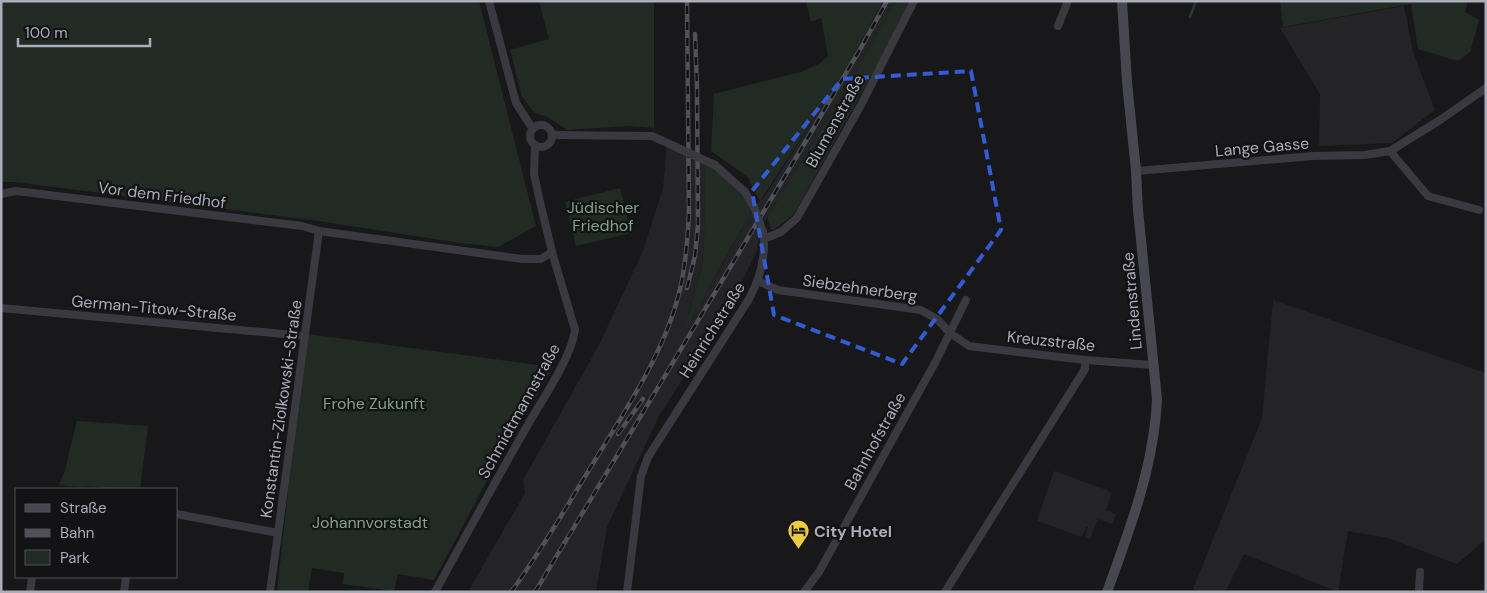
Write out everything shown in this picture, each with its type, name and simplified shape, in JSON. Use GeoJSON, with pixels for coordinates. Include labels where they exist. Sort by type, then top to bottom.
{"type":"FeatureCollection","features":[{"type":"Feature","properties":{"kind":"street"},"geometry":{"type":"LineString","coordinates":[[489,1],[516,103],[532,128]]}},
{"type":"Feature","properties":{"kind":"street","name":"Blumenstraße"},"geometry":{"type":"LineString","coordinates":[[764,235],[781,232],[797,218],[861,105],[914,1]]}},
{"type":"Feature","properties":{"kind":"street"},"geometry":{"type":"LineString","coordinates":[[1058,26],[1068,1]]}},
{"type":"Feature","properties":{"kind":"street","name":"Lindenstraße"},"geometry":{"type":"LineString","coordinates":[[1108,592],[1140,498],[1150,461],[1157,399],[1138,210],[1122,1]]}},
{"type":"Feature","properties":{"kind":"street","name":"Lange Gasse"},"geometry":{"type":"LineString","coordinates":[[1136,171],[1313,156],[1365,155],[1390,151],[1440,120],[1486,88]]}},
{"type":"Feature","properties":{"kind":"street"},"geometry":{"type":"LineString","coordinates":[[540,125],[546,126],[551,131],[550,142],[545,146],[535,146],[529,137],[532,128],[540,125]]}},
{"type":"Feature","properties":{"kind":"street","name":"Heinrichstraße"},"geometry":{"type":"LineString","coordinates":[[552,135],[652,136],[715,165],[744,192],[754,207],[764,235],[763,261],[758,281],[648,457],[641,476],[627,592]]}},
{"type":"Feature","properties":{"kind":"street","name":"Schmidtmannstraße"},"geometry":{"type":"LineString","coordinates":[[435,592],[573,342],[575,330],[552,252],[534,174],[535,146]]}},
{"type":"Feature","properties":{"kind":"street"},"geometry":{"type":"LineString","coordinates":[[1390,151],[1428,196],[1479,210]]}},
{"type":"Feature","properties":{"kind":"street","name":"Vor dem Friedhof"},"geometry":{"type":"LineString","coordinates":[[1,194],[16,191],[302,226],[320,231],[522,259],[541,259],[552,252]]}},
{"type":"Feature","properties":{"kind":"street","name":"Konstantin-Ziolkowski-Straße"},"geometry":{"type":"LineString","coordinates":[[270,592],[320,231]]}},
{"type":"Feature","properties":{"kind":"street","name":"Siebzehnerberg"},"geometry":{"type":"LineString","coordinates":[[758,281],[778,290],[921,310],[937,319],[950,333]]}},
{"type":"Feature","properties":{"kind":"street","name":"Bahnhofstraße"},"geometry":{"type":"LineString","coordinates":[[804,592],[819,572],[950,333],[966,300]]}},
{"type":"Feature","properties":{"kind":"street","name":"German-Titow-Straße"},"geometry":{"type":"LineString","coordinates":[[1,308],[305,336]]}},
{"type":"Feature","properties":{"kind":"street","name":"Kreuzstraße"},"geometry":{"type":"LineString","coordinates":[[950,333],[969,346],[1085,360],[1153,365]]}},
{"type":"Feature","properties":{"kind":"street"},"geometry":{"type":"LineString","coordinates":[[945,592],[1085,369],[1085,360]]}},
{"type":"Feature","properties":{"kind":"street"},"geometry":{"type":"LineString","coordinates":[[178,514],[278,533]]}},
{"type":"Feature","properties":{"kind":"street"},"geometry":{"type":"LineString","coordinates":[[1418,592],[1420,572]]}},
{"type":"Feature","properties":{"kind":"street"},"geometry":{"type":"LineString","coordinates":[[30,592],[32,578]]}},
{"type":"Feature","properties":{"kind":"street"},"geometry":{"type":"LineString","coordinates":[[124,592],[126,578]]}},
{"type":"Feature","properties":{"kind":"highlighted area"},"geometry":{"type":"Polygon","coordinates":[[[971,71],[1001,230],[902,364],[774,315],[752,191],[842,79],[971,71]]]}},
{"type":"Feature","properties":{"kind":"shaded area"},"geometry":{"type":"Polygon","coordinates":[[[883,1],[896,1],[840,100],[761,227],[757,250],[739,288],[658,418],[607,527],[596,592],[468,592],[525,493],[523,480],[599,345],[643,251],[663,188],[667,142],[705,161],[705,223],[702,268],[687,318],[716,276],[754,207],[765,196],[849,64],[883,1]]]}},
{"type":"Feature","properties":{"kind":"shaded area"},"geometry":{"type":"Polygon","coordinates":[[[1404,6],[1413,52],[1435,110],[1392,143],[1319,146],[1320,94],[1280,28],[1404,6]]]}},
{"type":"Feature","properties":{"kind":"shaded area"},"geometry":{"type":"Polygon","coordinates":[[[1273,300],[1486,373],[1486,539],[1457,564],[1388,538],[1348,531],[1338,592],[1244,554],[1225,592],[1199,592],[1193,589],[1262,418],[1273,300]]]}},
{"type":"Feature","properties":{"kind":"shaded area"},"geometry":{"type":"Polygon","coordinates":[[[1054,471],[1112,493],[1106,510],[1116,514],[1112,524],[1098,519],[1090,539],[1085,537],[1088,527],[1086,527],[1082,537],[1037,521],[1054,471]]]}},
{"type":"Feature","properties":{"kind":"green space"},"geometry":{"type":"Polygon","coordinates":[[[1,1],[479,1],[536,226],[498,247],[460,243],[319,221],[15,182],[1,182],[1,1]]]}},
{"type":"Feature","properties":{"kind":"green space"},"geometry":{"type":"Polygon","coordinates":[[[539,1],[654,1],[654,128],[631,126],[567,130],[548,117],[535,113],[522,97],[510,50],[549,39],[539,1]]]}},
{"type":"Feature","properties":{"kind":"green space"},"geometry":{"type":"Polygon","coordinates":[[[806,1],[883,1],[849,64],[760,201],[749,178],[711,151],[714,94],[801,72],[819,64],[828,56],[821,18],[811,22],[806,1]]]}},
{"type":"Feature","properties":{"kind":"green space"},"geometry":{"type":"Polygon","coordinates":[[[896,1],[913,1],[794,214],[774,230],[771,229],[767,217],[840,100],[896,1]]]}},
{"type":"Feature","properties":{"kind":"green space"},"geometry":{"type":"Polygon","coordinates":[[[1280,1],[1468,1],[1465,12],[1479,20],[1470,52],[1458,61],[1418,49],[1411,4],[1283,27],[1280,1]]]}},
{"type":"Feature","properties":{"kind":"green space"},"geometry":{"type":"Polygon","coordinates":[[[705,161],[715,165],[754,207],[683,333],[702,268],[705,223],[705,161]]]}},
{"type":"Feature","properties":{"kind":"green space","name":"Jüdischer Friedhof"},"geometry":{"type":"Polygon","coordinates":[[[620,188],[631,233],[576,246],[565,202],[620,188]]]}},
{"type":"Feature","properties":{"kind":"green space"},"geometry":{"type":"Polygon","coordinates":[[[307,334],[553,367],[488,479],[434,580],[398,574],[394,591],[343,584],[344,573],[312,568],[308,592],[277,592],[307,334]]]}},
{"type":"Feature","properties":{"kind":"green space"},"geometry":{"type":"Polygon","coordinates":[[[77,421],[148,426],[140,488],[59,485],[65,470],[77,421]]]}},
{"type":"Feature","properties":{"kind":"waterway"},"geometry":{"type":"LineString","coordinates":[[1190,17],[1196,1]]}},
{"type":"Feature","properties":{"kind":"railway"},"geometry":{"type":"LineString","coordinates":[[511,592],[551,532],[644,379],[667,330],[676,305],[685,263],[689,213],[687,1]]}},
{"type":"Feature","properties":{"kind":"railway"},"geometry":{"type":"LineString","coordinates":[[535,592],[800,151],[887,1]]}},
{"type":"Feature","properties":{"kind":"railway"},"geometry":{"type":"LineString","coordinates":[[687,288],[695,256],[698,225],[695,34]]}},
{"type":"Feature","properties":{"kind":"railway"},"geometry":{"type":"LineString","coordinates":[[618,434],[643,399]]}},
{"type":"Feature","properties":{"kind":"place","name":"City Hotel"},"geometry":{"type":"Point","coordinates":[798,550]}},
{"type":"Feature","properties":{"kind":"park label","name":"Frohe Zukunft"},"geometry":{"type":"Point","coordinates":[374,403]}},
{"type":"Feature","properties":{"kind":"park label","name":"Johannvorstadt"},"geometry":{"type":"Point","coordinates":[370,522]}}]}
